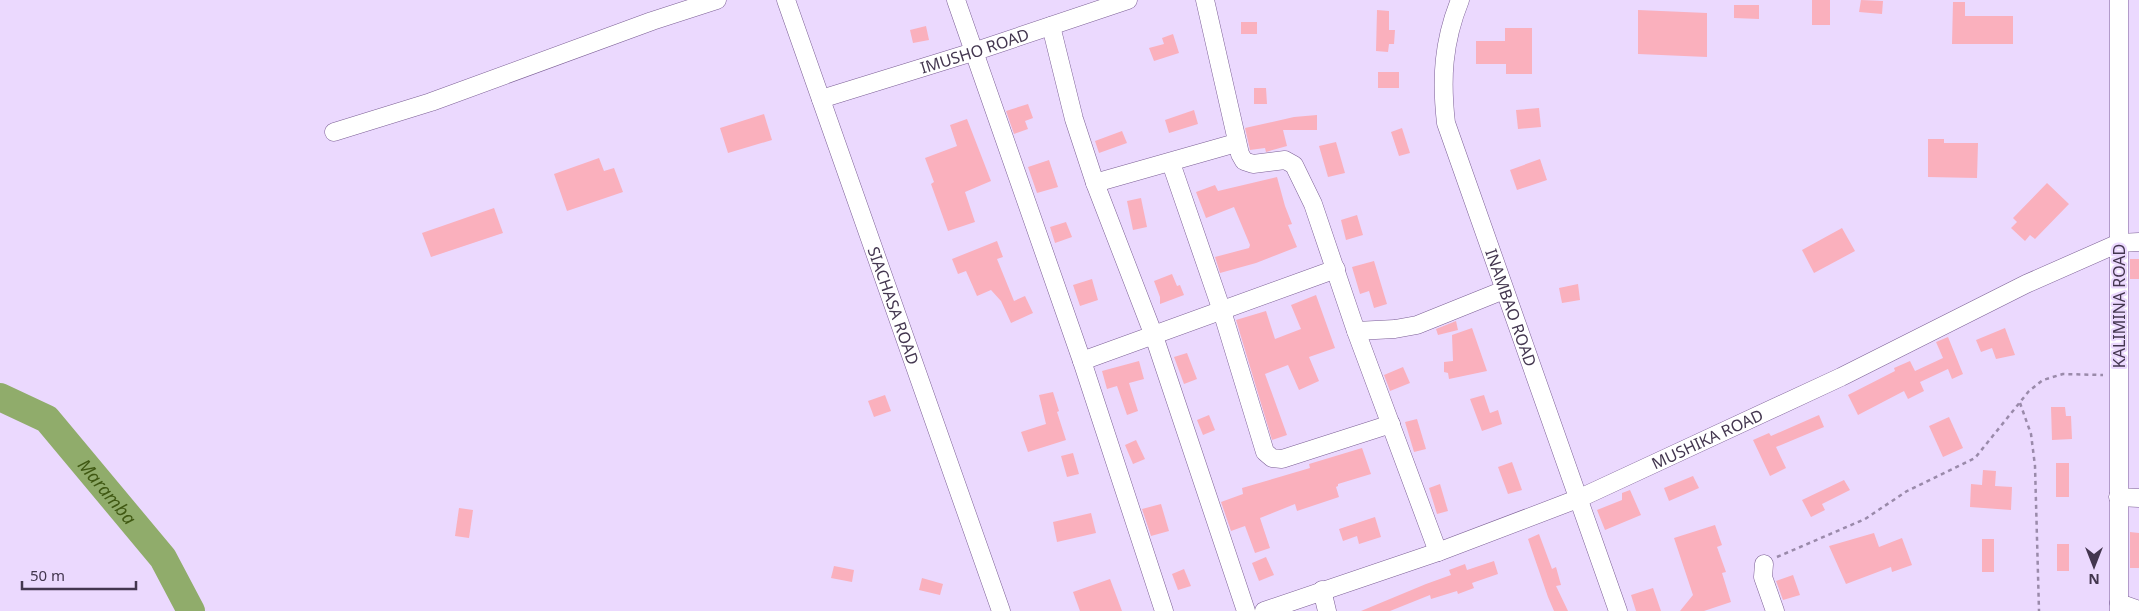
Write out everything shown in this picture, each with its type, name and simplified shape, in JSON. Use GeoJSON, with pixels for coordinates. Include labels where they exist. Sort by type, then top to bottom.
{"type":"FeatureCollection","features":[{"type":"Feature","properties":{"kind":"street"},"geometry":{"type":"LineString","coordinates":[[334,132],[431,102],[652,20],[717,0]]}},
{"type":"Feature","properties":{"kind":"street","name":"SIACHASA ROAD"},"geometry":{"type":"LineString","coordinates":[[786,0],[1001,611]]}},
{"type":"Feature","properties":{"kind":"street"},"geometry":{"type":"LineString","coordinates":[[956,0],[1082,361],[1164,611]]}},
{"type":"Feature","properties":{"kind":"street","name":"IMUSHO ROAD"},"geometry":{"type":"LineString","coordinates":[[821,99],[973,52],[1128,0]]}},
{"type":"Feature","properties":{"kind":"street"},"geometry":{"type":"LineString","coordinates":[[1205,0],[1236,143],[1244,161],[1253,164],[1285,160],[1294,166],[1313,204],[1356,331],[1438,552]]}},
{"type":"Feature","properties":{"kind":"street","name":"INAMBAO ROAD"},"geometry":{"type":"LineString","coordinates":[[1460,0],[1450,26],[1444,62],[1442,94],[1446,123],[1504,290],[1580,498],[1618,611]]}},
{"type":"Feature","properties":{"kind":"street","name":"KALIMINA ROAD"},"geometry":{"type":"LineString","coordinates":[[2119,0],[2119,607]]}},
{"type":"Feature","properties":{"kind":"street"},"geometry":{"type":"LineString","coordinates":[[1051,26],[1074,118],[1095,183],[1154,336],[1246,611]]}},
{"type":"Feature","properties":{"kind":"street"},"geometry":{"type":"LineString","coordinates":[[1095,183],[1171,163],[1236,143]]}},
{"type":"Feature","properties":{"kind":"street"},"geometry":{"type":"LineString","coordinates":[[1171,163],[1222,311],[1266,452],[1272,458],[1282,459],[1391,424]]}},
{"type":"Feature","properties":{"kind":"street","name":"MUSHIKA ROAD"},"geometry":{"type":"LineString","coordinates":[[1264,611],[1438,552],[1580,498],[1841,377],[2026,284],[2119,243],[2139,242]]}},
{"type":"Feature","properties":{"kind":"street"},"geometry":{"type":"LineString","coordinates":[[1082,361],[1336,269]]}},
{"type":"Feature","properties":{"kind":"street"},"geometry":{"type":"LineString","coordinates":[[1356,331],[1416,325],[1504,290]]}},
{"type":"Feature","properties":{"kind":"street"},"geometry":{"type":"LineString","coordinates":[[2118,497],[2139,498]]}},
{"type":"Feature","properties":{"kind":"street"},"geometry":{"type":"LineString","coordinates":[[1764,564],[1764,577],[1775,611]]}},
{"type":"Feature","properties":{"kind":"street"},"geometry":{"type":"LineString","coordinates":[[1322,590],[1327,611]]}},
{"type":"Feature","properties":{"kind":"street"},"geometry":{"type":"LineString","coordinates":[[2119,607],[2139,610]]}},
{"type":"Feature","properties":{"kind":"path"},"geometry":{"type":"LineString","coordinates":[[1764,564],[1783,554],[1865,520],[1907,491],[1975,458],[2029,391],[2043,380],[2064,374],[2119,375]]}},
{"type":"Feature","properties":{"kind":"path"},"geometry":{"type":"LineString","coordinates":[[2020,403],[2032,434],[2035,466],[2039,611]]}},
{"type":"Feature","properties":{"kind":"building"},"geometry":{"type":"Polygon","coordinates":[[[1812,0],[1830,0],[1830,25],[1812,25],[1812,0]]]}},
{"type":"Feature","properties":{"kind":"building"},"geometry":{"type":"Polygon","coordinates":[[[1861,0],[1883,1],[1882,14],[1859,12],[1861,0]]]}},
{"type":"Feature","properties":{"kind":"building"},"geometry":{"type":"Polygon","coordinates":[[[1953,2],[1965,2],[1965,16],[2013,16],[2013,44],[1952,44],[1953,2]]]}},
{"type":"Feature","properties":{"kind":"building"},"geometry":{"type":"Polygon","coordinates":[[[1734,5],[1759,5],[1759,19],[1734,18],[1734,5]]]}},
{"type":"Feature","properties":{"kind":"building"},"geometry":{"type":"Polygon","coordinates":[[[1377,10],[1389,11],[1389,30],[1395,30],[1394,44],[1389,44],[1388,52],[1376,51],[1377,10]]]}},
{"type":"Feature","properties":{"kind":"building"},"geometry":{"type":"Polygon","coordinates":[[[1638,10],[1707,13],[1707,57],[1638,54],[1638,10]]]}},
{"type":"Feature","properties":{"kind":"building"},"geometry":{"type":"Polygon","coordinates":[[[1241,22],[1257,22],[1257,34],[1241,34],[1241,22]]]}},
{"type":"Feature","properties":{"kind":"building"},"geometry":{"type":"Polygon","coordinates":[[[926,26],[929,40],[913,43],[910,30],[926,26]]]}},
{"type":"Feature","properties":{"kind":"building"},"geometry":{"type":"Polygon","coordinates":[[[1505,28],[1532,28],[1532,74],[1506,74],[1506,64],[1476,64],[1476,41],[1505,41],[1505,28]]]}},
{"type":"Feature","properties":{"kind":"building"},"geometry":{"type":"Polygon","coordinates":[[[1173,34],[1179,53],[1154,61],[1149,48],[1164,44],[1162,38],[1173,34]]]}},
{"type":"Feature","properties":{"kind":"building"},"geometry":{"type":"Polygon","coordinates":[[[1378,72],[1399,72],[1399,88],[1378,88],[1378,72]]]}},
{"type":"Feature","properties":{"kind":"building"},"geometry":{"type":"Polygon","coordinates":[[[1254,88],[1266,88],[1267,104],[1254,104],[1254,88]]]}},
{"type":"Feature","properties":{"kind":"building"},"geometry":{"type":"Polygon","coordinates":[[[1028,104],[1033,118],[1025,121],[1028,129],[1014,134],[1006,111],[1028,104]]]}},
{"type":"Feature","properties":{"kind":"building"},"geometry":{"type":"Polygon","coordinates":[[[1539,108],[1541,127],[1518,129],[1516,110],[1539,108]]]}},
{"type":"Feature","properties":{"kind":"building"},"geometry":{"type":"Polygon","coordinates":[[[1194,110],[1198,124],[1169,133],[1165,120],[1194,110]]]}},
{"type":"Feature","properties":{"kind":"building"},"geometry":{"type":"Polygon","coordinates":[[[764,114],[772,140],[728,153],[720,128],[764,114]]]}},
{"type":"Feature","properties":{"kind":"building"},"geometry":{"type":"Polygon","coordinates":[[[1317,115],[1317,130],[1283,130],[1287,146],[1266,152],[1265,148],[1250,150],[1245,128],[1294,117],[1317,115]]]}},
{"type":"Feature","properties":{"kind":"building"},"geometry":{"type":"Polygon","coordinates":[[[967,119],[991,181],[965,192],[975,222],[948,231],[931,184],[934,182],[925,158],[957,146],[950,125],[967,119]]]}},
{"type":"Feature","properties":{"kind":"building"},"geometry":{"type":"Polygon","coordinates":[[[1402,128],[1410,153],[1399,156],[1391,132],[1402,128]]]}},
{"type":"Feature","properties":{"kind":"building"},"geometry":{"type":"Polygon","coordinates":[[[1122,131],[1127,143],[1099,153],[1095,141],[1122,131]]]}},
{"type":"Feature","properties":{"kind":"building"},"geometry":{"type":"Polygon","coordinates":[[[1928,139],[1944,139],[1944,143],[1978,143],[1977,178],[1928,177],[1928,139]]]}},
{"type":"Feature","properties":{"kind":"building"},"geometry":{"type":"Polygon","coordinates":[[[1336,142],[1345,173],[1328,177],[1319,146],[1336,142]]]}},
{"type":"Feature","properties":{"kind":"building"},"geometry":{"type":"Polygon","coordinates":[[[599,158],[604,171],[614,168],[623,192],[567,211],[554,174],[599,158]]]}},
{"type":"Feature","properties":{"kind":"building"},"geometry":{"type":"Polygon","coordinates":[[[1540,159],[1547,180],[1517,190],[1510,170],[1540,159]]]}},
{"type":"Feature","properties":{"kind":"building"},"geometry":{"type":"Polygon","coordinates":[[[1049,160],[1058,187],[1037,193],[1028,167],[1049,160]]]}},
{"type":"Feature","properties":{"kind":"building"},"geometry":{"type":"Polygon","coordinates":[[[1277,177],[1292,224],[1288,225],[1297,247],[1256,263],[1220,273],[1215,257],[1249,248],[1250,245],[1234,207],[1206,218],[1196,192],[1215,185],[1218,191],[1277,177]]]}},
{"type":"Feature","properties":{"kind":"building"},"geometry":{"type":"Polygon","coordinates":[[[2047,183],[2069,204],[2035,239],[2030,235],[2025,241],[2011,228],[2017,222],[2013,218],[2047,183]]]}},
{"type":"Feature","properties":{"kind":"building"},"geometry":{"type":"Polygon","coordinates":[[[1141,198],[1147,227],[1133,230],[1127,201],[1141,198]]]}},
{"type":"Feature","properties":{"kind":"building"},"geometry":{"type":"Polygon","coordinates":[[[494,208],[503,233],[431,257],[422,233],[494,208]]]}},
{"type":"Feature","properties":{"kind":"building"},"geometry":{"type":"Polygon","coordinates":[[[1357,215],[1363,235],[1346,240],[1341,220],[1357,215]]]}},
{"type":"Feature","properties":{"kind":"building"},"geometry":{"type":"Polygon","coordinates":[[[1066,222],[1072,237],[1055,243],[1050,227],[1066,222]]]}},
{"type":"Feature","properties":{"kind":"building"},"geometry":{"type":"Polygon","coordinates":[[[1842,228],[1855,251],[1814,273],[1802,250],[1842,228]]]}},
{"type":"Feature","properties":{"kind":"building"},"geometry":{"type":"Polygon","coordinates":[[[997,241],[1003,257],[997,259],[1014,301],[1025,296],[1033,313],[1011,323],[1001,301],[991,290],[977,296],[966,271],[958,274],[952,259],[997,241]]]}},
{"type":"Feature","properties":{"kind":"building"},"geometry":{"type":"Polygon","coordinates":[[[2130,259],[2139,259],[2139,279],[2130,279],[2130,259]]]}},
{"type":"Feature","properties":{"kind":"building"},"geometry":{"type":"Polygon","coordinates":[[[1374,261],[1387,304],[1374,308],[1369,291],[1360,294],[1352,267],[1374,261]]]}},
{"type":"Feature","properties":{"kind":"building"},"geometry":{"type":"Polygon","coordinates":[[[1172,274],[1177,286],[1180,285],[1184,295],[1160,304],[1160,297],[1154,281],[1172,274]]]}},
{"type":"Feature","properties":{"kind":"building"},"geometry":{"type":"Polygon","coordinates":[[[1092,279],[1098,300],[1080,306],[1073,285],[1092,279]]]}},
{"type":"Feature","properties":{"kind":"building"},"geometry":{"type":"Polygon","coordinates":[[[1578,284],[1580,300],[1562,303],[1559,288],[1578,284]]]}},
{"type":"Feature","properties":{"kind":"building"},"geometry":{"type":"Polygon","coordinates":[[[1316,295],[1335,348],[1309,357],[1319,381],[1299,390],[1288,365],[1265,374],[1287,435],[1272,440],[1236,320],[1266,311],[1275,339],[1301,329],[1291,305],[1316,295]]]}},
{"type":"Feature","properties":{"kind":"building"},"geometry":{"type":"Polygon","coordinates":[[[1456,321],[1458,330],[1438,335],[1436,329],[1456,321]]]}},
{"type":"Feature","properties":{"kind":"building"},"geometry":{"type":"Polygon","coordinates":[[[1472,328],[1487,371],[1449,379],[1448,373],[1444,372],[1444,362],[1453,361],[1452,335],[1472,328]]]}},
{"type":"Feature","properties":{"kind":"building"},"geometry":{"type":"Polygon","coordinates":[[[2005,328],[2015,355],[1996,359],[1992,348],[1981,352],[1976,340],[2005,328]]]}},
{"type":"Feature","properties":{"kind":"building"},"geometry":{"type":"Polygon","coordinates":[[[1948,337],[1963,374],[1952,379],[1948,369],[1920,382],[1924,391],[1908,399],[1904,391],[1858,415],[1848,395],[1895,371],[1894,368],[1910,361],[1915,371],[1943,358],[1936,342],[1948,337]]]}},
{"type":"Feature","properties":{"kind":"building"},"geometry":{"type":"Polygon","coordinates":[[[1187,353],[1197,379],[1184,384],[1174,357],[1187,353]]]}},
{"type":"Feature","properties":{"kind":"building"},"geometry":{"type":"Polygon","coordinates":[[[1139,361],[1144,379],[1129,383],[1138,411],[1127,415],[1117,386],[1107,389],[1102,371],[1139,361]]]}},
{"type":"Feature","properties":{"kind":"building"},"geometry":{"type":"Polygon","coordinates":[[[1403,367],[1410,383],[1390,391],[1384,375],[1403,367]]]}},
{"type":"Feature","properties":{"kind":"building"},"geometry":{"type":"Polygon","coordinates":[[[1053,392],[1066,440],[1028,452],[1021,432],[1046,424],[1039,395],[1053,392]]]}},
{"type":"Feature","properties":{"kind":"building"},"geometry":{"type":"Polygon","coordinates":[[[885,395],[891,411],[874,417],[868,401],[885,395]]]}},
{"type":"Feature","properties":{"kind":"building"},"geometry":{"type":"Polygon","coordinates":[[[1484,395],[1490,413],[1498,410],[1502,424],[1482,431],[1470,399],[1484,395]]]}},
{"type":"Feature","properties":{"kind":"building"},"geometry":{"type":"Polygon","coordinates":[[[2051,407],[2065,407],[2066,416],[2071,416],[2072,439],[2052,440],[2051,407]]]}},
{"type":"Feature","properties":{"kind":"building"},"geometry":{"type":"Polygon","coordinates":[[[1209,415],[1215,430],[1203,435],[1197,420],[1209,415]]]}},
{"type":"Feature","properties":{"kind":"building"},"geometry":{"type":"Polygon","coordinates":[[[1819,415],[1824,427],[1776,447],[1786,468],[1770,476],[1753,440],[1769,433],[1771,436],[1819,415]]]}},
{"type":"Feature","properties":{"kind":"building"},"geometry":{"type":"Polygon","coordinates":[[[1949,417],[1963,448],[1943,457],[1929,426],[1949,417]]]}},
{"type":"Feature","properties":{"kind":"building"},"geometry":{"type":"Polygon","coordinates":[[[1417,419],[1426,449],[1414,452],[1405,422],[1417,419]]]}},
{"type":"Feature","properties":{"kind":"building"},"geometry":{"type":"Polygon","coordinates":[[[1136,440],[1145,459],[1133,464],[1125,445],[1136,440]]]}},
{"type":"Feature","properties":{"kind":"building"},"geometry":{"type":"Polygon","coordinates":[[[1362,448],[1371,474],[1338,484],[1336,487],[1339,497],[1297,511],[1295,504],[1260,518],[1270,548],[1255,553],[1245,526],[1231,531],[1221,502],[1243,494],[1242,488],[1310,468],[1309,464],[1362,448]]]}},
{"type":"Feature","properties":{"kind":"building"},"geometry":{"type":"Polygon","coordinates":[[[1073,453],[1079,474],[1067,477],[1061,456],[1073,453]]]}},
{"type":"Feature","properties":{"kind":"building"},"geometry":{"type":"Polygon","coordinates":[[[1512,462],[1522,490],[1508,494],[1498,467],[1512,462]]]}},
{"type":"Feature","properties":{"kind":"building"},"geometry":{"type":"Polygon","coordinates":[[[2056,463],[2069,463],[2069,497],[2056,497],[2056,463]]]}},
{"type":"Feature","properties":{"kind":"building"},"geometry":{"type":"Polygon","coordinates":[[[1983,470],[1996,471],[1995,486],[2012,487],[2011,510],[1970,507],[1971,484],[1982,485],[1983,470]]]}},
{"type":"Feature","properties":{"kind":"building"},"geometry":{"type":"Polygon","coordinates":[[[1693,476],[1699,488],[1669,501],[1664,488],[1693,476]]]}},
{"type":"Feature","properties":{"kind":"building"},"geometry":{"type":"Polygon","coordinates":[[[1844,480],[1850,490],[1822,504],[1825,510],[1811,517],[1802,500],[1844,480]]]}},
{"type":"Feature","properties":{"kind":"building"},"geometry":{"type":"Polygon","coordinates":[[[1440,484],[1448,511],[1437,514],[1429,488],[1440,484]]]}},
{"type":"Feature","properties":{"kind":"building"},"geometry":{"type":"Polygon","coordinates":[[[1630,490],[1641,515],[1605,530],[1597,510],[1622,500],[1622,493],[1630,490]]]}},
{"type":"Feature","properties":{"kind":"building"},"geometry":{"type":"Polygon","coordinates":[[[1161,504],[1169,531],[1151,536],[1142,509],[1161,504]]]}},
{"type":"Feature","properties":{"kind":"building"},"geometry":{"type":"Polygon","coordinates":[[[459,508],[473,510],[469,538],[455,536],[459,508]]]}},
{"type":"Feature","properties":{"kind":"building"},"geometry":{"type":"Polygon","coordinates":[[[1091,513],[1096,533],[1057,542],[1053,522],[1091,513]]]}},
{"type":"Feature","properties":{"kind":"building"},"geometry":{"type":"Polygon","coordinates":[[[1375,517],[1381,537],[1359,544],[1357,536],[1343,541],[1339,529],[1375,517]]]}},
{"type":"Feature","properties":{"kind":"building"},"geometry":{"type":"Polygon","coordinates":[[[1715,525],[1722,545],[1717,547],[1726,572],[1722,573],[1731,602],[1704,611],[1680,611],[1693,595],[1674,538],[1715,525]]]}},
{"type":"Feature","properties":{"kind":"building"},"geometry":{"type":"Polygon","coordinates":[[[2130,532],[2139,533],[2139,568],[2130,568],[2130,532]]]}},
{"type":"Feature","properties":{"kind":"building"},"geometry":{"type":"Polygon","coordinates":[[[1874,533],[1879,547],[1902,538],[1912,565],[1892,572],[1891,567],[1846,584],[1829,546],[1874,533]]]}},
{"type":"Feature","properties":{"kind":"building"},"geometry":{"type":"Polygon","coordinates":[[[1539,534],[1552,569],[1556,567],[1561,585],[1556,586],[1568,611],[1554,611],[1548,597],[1528,539],[1539,534]]]}},
{"type":"Feature","properties":{"kind":"building"},"geometry":{"type":"Polygon","coordinates":[[[1982,539],[1994,539],[1994,572],[1982,572],[1982,539]]]}},
{"type":"Feature","properties":{"kind":"building"},"geometry":{"type":"Polygon","coordinates":[[[2057,544],[2069,544],[2069,571],[2057,571],[2057,544]]]}},
{"type":"Feature","properties":{"kind":"building"},"geometry":{"type":"Polygon","coordinates":[[[1266,557],[1274,575],[1259,581],[1252,563],[1266,557]]]}},
{"type":"Feature","properties":{"kind":"building"},"geometry":{"type":"Polygon","coordinates":[[[1494,561],[1498,574],[1472,583],[1474,588],[1458,594],[1457,591],[1431,599],[1430,595],[1390,611],[1361,611],[1451,575],[1449,570],[1465,564],[1467,570],[1494,561]]]}},
{"type":"Feature","properties":{"kind":"building"},"geometry":{"type":"Polygon","coordinates":[[[834,566],[854,570],[852,582],[831,578],[834,566]]]}},
{"type":"Feature","properties":{"kind":"building"},"geometry":{"type":"Polygon","coordinates":[[[1184,569],[1191,586],[1178,590],[1172,574],[1184,569]]]}},
{"type":"Feature","properties":{"kind":"building"},"geometry":{"type":"Polygon","coordinates":[[[1793,575],[1800,595],[1783,600],[1776,581],[1793,575]]]}},
{"type":"Feature","properties":{"kind":"building"},"geometry":{"type":"Polygon","coordinates":[[[922,578],[943,584],[940,595],[919,590],[922,578]]]}},
{"type":"Feature","properties":{"kind":"building"},"geometry":{"type":"Polygon","coordinates":[[[1110,579],[1122,611],[1080,611],[1073,592],[1110,579]]]}},
{"type":"Feature","properties":{"kind":"building"},"geometry":{"type":"Polygon","coordinates":[[[1653,588],[1661,611],[1636,611],[1631,595],[1653,588]]]}},
{"type":"Feature","properties":{"kind":"waterway","name":"Maramba"},"geometry":{"type":"LineString","coordinates":[[0,397],[47,419],[163,558],[191,611]]}}]}
